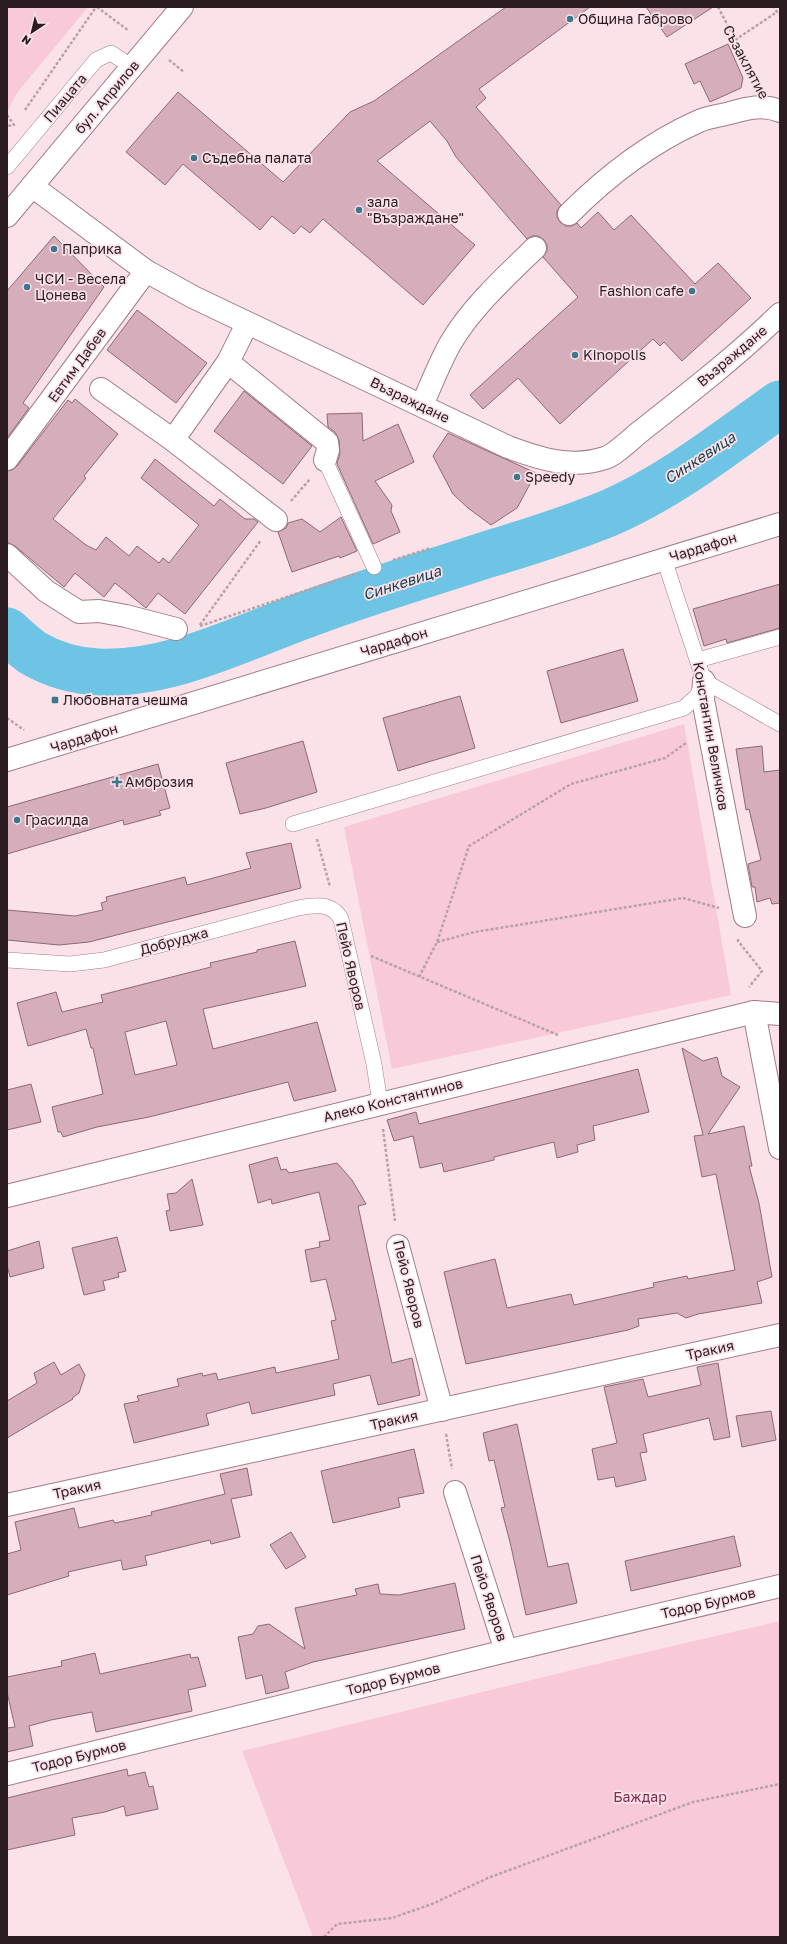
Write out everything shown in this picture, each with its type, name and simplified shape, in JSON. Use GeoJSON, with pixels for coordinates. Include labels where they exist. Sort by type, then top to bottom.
{"type":"FeatureCollection","features":[{"type":"Feature","properties":{"kind":"street","name":"бул. Априлов"},"geometry":{"type":"LineString","coordinates":[[7,216],[182,7]]}},
{"type":"Feature","properties":{"kind":"street"},"geometry":{"type":"LineString","coordinates":[[569,214],[618,171],[657,143],[698,121],[754,106],[775,109]]}},
{"type":"Feature","properties":{"kind":"street","name":"Възраждане"},"geometry":{"type":"LineString","coordinates":[[32,186],[146,271],[247,324],[422,405],[508,447],[538,458],[562,463],[587,462],[607,458],[675,405],[762,332],[780,314]]}},
{"type":"Feature","properties":{"kind":"street"},"geometry":{"type":"LineString","coordinates":[[422,405],[437,369],[451,343],[489,294],[535,248]]}},
{"type":"Feature","properties":{"kind":"street","name":"Евтим Дабев"},"geometry":{"type":"LineString","coordinates":[[7,459],[146,271]]}},
{"type":"Feature","properties":{"kind":"street"},"geometry":{"type":"LineString","coordinates":[[173,440],[228,362],[247,324]]}},
{"type":"Feature","properties":{"kind":"street"},"geometry":{"type":"LineString","coordinates":[[228,362],[327,442],[328,450],[325,460]]}},
{"type":"Feature","properties":{"kind":"street"},"geometry":{"type":"LineString","coordinates":[[101,389],[173,440],[276,520]]}},
{"type":"Feature","properties":{"kind":"street","name":"Чардафон"},"geometry":{"type":"LineString","coordinates":[[7,760],[780,524]]}},
{"type":"Feature","properties":{"kind":"street"},"geometry":{"type":"LineString","coordinates":[[7,555],[46,591],[79,612],[99,611],[126,616],[176,629]]}},
{"type":"Feature","properties":{"kind":"street","name":"Константин Величков"},"geometry":{"type":"LineString","coordinates":[[704,681],[703,700],[745,916]]}},
{"type":"Feature","properties":{"kind":"street"},"geometry":{"type":"LineString","coordinates":[[754,1012],[780,1148]]}},
{"type":"Feature","properties":{"kind":"street","name":"Алеко Константинов"},"geometry":{"type":"LineString","coordinates":[[7,1196],[754,1012],[780,1014]]}},
{"type":"Feature","properties":{"kind":"street","name":"Пейо Яворов"},"geometry":{"type":"LineString","coordinates":[[398,1246],[442,1410]]}},
{"type":"Feature","properties":{"kind":"street","name":"Тракия"},"geometry":{"type":"LineString","coordinates":[[7,1504],[780,1335]]}},
{"type":"Feature","properties":{"kind":"street","name":"Пейо Яворов"},"geometry":{"type":"LineString","coordinates":[[455,1492],[506,1651]]}},
{"type":"Feature","properties":{"kind":"street","name":"Тодор Бурмов"},"geometry":{"type":"LineString","coordinates":[[7,1774],[506,1651],[780,1586]]}},
{"type":"Feature","properties":{"kind":"lane","name":"Пиацата"},"geometry":{"type":"LineString","coordinates":[[7,167],[96,60],[110,54],[132,67]]}},
{"type":"Feature","properties":{"kind":"lane"},"geometry":{"type":"LineString","coordinates":[[325,460],[374,567]]}},
{"type":"Feature","properties":{"kind":"lane","name":"Константин Величков"},"geometry":{"type":"LineString","coordinates":[[664,559],[704,681]]}},
{"type":"Feature","properties":{"kind":"lane"},"geometry":{"type":"LineString","coordinates":[[698,660],[780,637]]}},
{"type":"Feature","properties":{"kind":"lane"},"geometry":{"type":"LineString","coordinates":[[293,824],[684,708],[697,696],[704,681],[780,724]]}},
{"type":"Feature","properties":{"kind":"lane","name":"Добруджа"},"geometry":{"type":"LineString","coordinates":[[7,960],[70,964],[104,960],[298,908],[313,905],[328,907],[338,912]]}},
{"type":"Feature","properties":{"kind":"lane","name":"Пейо Яворов"},"geometry":{"type":"LineString","coordinates":[[338,912],[341,919],[374,1064],[380,1103]]}},
{"type":"Feature","properties":{"kind":"path"},"geometry":{"type":"LineString","coordinates":[[22,113],[96,7],[150,46]]}},
{"type":"Feature","properties":{"kind":"path","name":"Съзаклятие"},"geometry":{"type":"LineString","coordinates":[[718,7],[735,40],[775,109]]}},
{"type":"Feature","properties":{"kind":"path"},"geometry":{"type":"LineString","coordinates":[[735,40],[777,12],[774,7]]}},
{"type":"Feature","properties":{"kind":"path"},"geometry":{"type":"LineString","coordinates":[[7,115],[14,125]]}},
{"type":"Feature","properties":{"kind":"path"},"geometry":{"type":"LineString","coordinates":[[10,130],[18,119]]}},
{"type":"Feature","properties":{"kind":"path"},"geometry":{"type":"LineString","coordinates":[[7,126],[14,125]]}},
{"type":"Feature","properties":{"kind":"path"},"geometry":{"type":"LineString","coordinates":[[325,460],[276,520],[198,627],[431,548]]}},
{"type":"Feature","properties":{"kind":"path"},"geometry":{"type":"LineString","coordinates":[[419,976],[437,942],[469,846],[571,784],[665,758],[708,728]]}},
{"type":"Feature","properties":{"kind":"path"},"geometry":{"type":"LineString","coordinates":[[311,818],[338,912]]}},
{"type":"Feature","properties":{"kind":"path"},"geometry":{"type":"LineString","coordinates":[[437,942],[475,932],[683,898],[745,916],[738,941],[762,971],[747,990],[754,1012]]}},
{"type":"Feature","properties":{"kind":"path"},"geometry":{"type":"LineString","coordinates":[[347,946],[559,1035]]}},
{"type":"Feature","properties":{"kind":"path","name":"Пейо Яворов"},"geometry":{"type":"LineString","coordinates":[[380,1103],[398,1246]]}},
{"type":"Feature","properties":{"kind":"path"},"geometry":{"type":"LineString","coordinates":[[442,1410],[455,1492]]}},
{"type":"Feature","properties":{"kind":"path"},"geometry":{"type":"LineString","coordinates":[[324,1937],[337,1924],[392,1918],[432,1904],[488,1878],[693,1802],[780,1784]]}},
{"type":"Feature","properties":{"kind":"green space"},"geometry":{"type":"Polygon","coordinates":[[[7,7],[88,7],[17,93],[7,113],[7,7]]]}},
{"type":"Feature","properties":{"kind":"green space"},"geometry":{"type":"Polygon","coordinates":[[[684,724],[731,995],[392,1069],[344,827],[684,724]]]}},
{"type":"Feature","properties":{"kind":"green space","name":"Баждар"},"geometry":{"type":"Polygon","coordinates":[[[780,1621],[780,1937],[313,1937],[242,1751],[634,1655],[780,1621]]]}},
{"type":"Feature","properties":{"kind":"building"},"geometry":{"type":"Polygon","coordinates":[[[506,7],[590,7],[479,89],[486,98],[476,107],[561,205],[557,211],[557,217],[560,222],[566,226],[572,226],[577,223],[581,228],[598,212],[614,230],[631,215],[695,284],[718,263],[751,298],[682,361],[664,342],[660,346],[653,339],[560,424],[518,378],[483,409],[470,395],[578,297],[543,257],[547,251],[547,245],[544,240],[538,236],[532,236],[527,239],[456,157],[447,141],[430,121],[377,161],[475,245],[423,305],[323,219],[310,233],[301,226],[294,234],[272,216],[260,230],[183,164],[165,185],[126,152],[178,92],[283,182],[350,112],[374,101],[506,7]]]}},
{"type":"Feature","properties":{"kind":"building"},"geometry":{"type":"Polygon","coordinates":[[[646,7],[713,7],[667,37],[646,7]]]}},
{"type":"Feature","properties":{"kind":"building"},"geometry":{"type":"Polygon","coordinates":[[[728,44],[743,78],[741,88],[710,102],[700,81],[694,84],[685,64],[728,44]]]}},
{"type":"Feature","properties":{"kind":"building"},"geometry":{"type":"Polygon","coordinates":[[[54,236],[104,287],[23,403],[29,408],[7,438],[7,291],[54,236]]]}},
{"type":"Feature","properties":{"kind":"building"},"geometry":{"type":"Polygon","coordinates":[[[137,310],[207,363],[176,403],[107,350],[137,310]]]}},
{"type":"Feature","properties":{"kind":"building"},"geometry":{"type":"Polygon","coordinates":[[[244,391],[312,446],[283,484],[214,431],[244,391]]]}},
{"type":"Feature","properties":{"kind":"building"},"geometry":{"type":"Polygon","coordinates":[[[75,399],[118,434],[84,476],[86,478],[53,519],[86,545],[96,550],[106,537],[129,556],[137,546],[159,563],[163,558],[169,563],[199,525],[141,478],[155,459],[214,506],[220,499],[245,519],[254,519],[258,522],[185,614],[158,593],[146,608],[115,583],[104,597],[75,573],[64,587],[15,546],[7,542],[7,471],[12,470],[17,466],[68,400],[72,403],[75,399]]]}},
{"type":"Feature","properties":{"kind":"building"},"geometry":{"type":"Polygon","coordinates":[[[362,413],[363,441],[398,424],[414,462],[375,481],[392,505],[391,511],[400,532],[373,544],[337,464],[340,453],[339,440],[335,432],[328,427],[327,414],[362,413]]]}},
{"type":"Feature","properties":{"kind":"building"},"geometry":{"type":"Polygon","coordinates":[[[448,433],[536,473],[517,508],[491,525],[468,508],[453,494],[433,456],[448,433]]]}},
{"type":"Feature","properties":{"kind":"building"},"geometry":{"type":"Polygon","coordinates":[[[341,517],[357,551],[340,558],[339,556],[292,572],[278,532],[286,528],[288,523],[302,519],[320,532],[341,517]]]}},
{"type":"Feature","properties":{"kind":"building"},"geometry":{"type":"Polygon","coordinates":[[[780,584],[780,628],[727,643],[726,639],[704,646],[693,609],[780,584]]]}},
{"type":"Feature","properties":{"kind":"building"},"geometry":{"type":"Polygon","coordinates":[[[623,649],[638,701],[561,723],[547,671],[623,649]]]}},
{"type":"Feature","properties":{"kind":"building"},"geometry":{"type":"Polygon","coordinates":[[[460,696],[475,748],[398,771],[383,718],[460,696]]]}},
{"type":"Feature","properties":{"kind":"building"},"geometry":{"type":"Polygon","coordinates":[[[303,741],[317,792],[266,808],[240,814],[226,763],[303,741]]]}},
{"type":"Feature","properties":{"kind":"building"},"geometry":{"type":"Polygon","coordinates":[[[762,746],[764,772],[780,770],[780,903],[772,904],[770,898],[757,902],[755,887],[752,887],[748,864],[761,860],[749,809],[746,810],[736,749],[762,746]]]}},
{"type":"Feature","properties":{"kind":"building"},"geometry":{"type":"Polygon","coordinates":[[[158,764],[170,808],[159,811],[161,815],[124,825],[123,820],[7,854],[7,807],[158,764]]]}},
{"type":"Feature","properties":{"kind":"building"},"geometry":{"type":"Polygon","coordinates":[[[291,843],[301,888],[89,942],[59,945],[7,940],[7,910],[75,916],[103,910],[101,903],[107,901],[106,897],[185,877],[187,885],[251,868],[246,853],[291,843]]]}},
{"type":"Feature","properties":{"kind":"building"},"geometry":{"type":"Polygon","coordinates":[[[295,941],[306,986],[203,1009],[213,1049],[317,1022],[336,1091],[294,1101],[288,1082],[149,1117],[97,1127],[63,1137],[61,1132],[58,1132],[52,1107],[103,1094],[93,1048],[91,1048],[86,1029],[28,1046],[17,1003],[56,992],[62,1012],[103,1002],[101,995],[211,967],[210,963],[257,952],[257,950],[295,941]],[[166,1021],[125,1032],[135,1075],[177,1065],[166,1021]]]}},
{"type":"Feature","properties":{"kind":"building"},"geometry":{"type":"Polygon","coordinates":[[[682,1048],[703,1061],[717,1057],[722,1076],[740,1087],[708,1134],[744,1126],[752,1166],[749,1166],[759,1203],[772,1277],[757,1282],[762,1303],[698,1314],[686,1318],[677,1313],[638,1319],[639,1326],[628,1330],[466,1364],[444,1272],[495,1259],[507,1308],[571,1294],[574,1305],[654,1287],[653,1283],[687,1276],[688,1279],[735,1270],[716,1174],[702,1177],[694,1136],[703,1135],[682,1048]]]}},
{"type":"Feature","properties":{"kind":"building"},"geometry":{"type":"Polygon","coordinates":[[[638,1069],[649,1112],[593,1126],[595,1140],[577,1145],[578,1152],[557,1158],[554,1142],[494,1157],[494,1160],[444,1172],[442,1163],[420,1168],[413,1136],[394,1141],[387,1120],[416,1112],[419,1124],[638,1069]]]}},
{"type":"Feature","properties":{"kind":"building"},"geometry":{"type":"Polygon","coordinates":[[[31,1084],[41,1122],[7,1130],[7,1090],[31,1084]]]}},
{"type":"Feature","properties":{"kind":"building"},"geometry":{"type":"Polygon","coordinates":[[[277,1157],[281,1170],[286,1169],[289,1173],[337,1163],[352,1180],[366,1204],[358,1206],[392,1363],[412,1358],[420,1395],[378,1405],[370,1375],[333,1384],[335,1395],[252,1414],[249,1402],[206,1414],[209,1425],[134,1443],[124,1404],[139,1401],[137,1396],[179,1386],[177,1379],[202,1373],[203,1376],[216,1373],[218,1380],[275,1367],[276,1373],[339,1359],[331,1321],[336,1320],[326,1279],[311,1282],[305,1250],[320,1247],[319,1242],[330,1240],[319,1192],[272,1204],[271,1199],[258,1203],[249,1165],[277,1157]]]}},
{"type":"Feature","properties":{"kind":"building"},"geometry":{"type":"Polygon","coordinates":[[[192,1179],[203,1225],[170,1231],[166,1211],[170,1210],[167,1194],[176,1193],[192,1179]]]}},
{"type":"Feature","properties":{"kind":"building"},"geometry":{"type":"Polygon","coordinates":[[[117,1237],[126,1271],[118,1273],[119,1277],[103,1281],[105,1290],[84,1295],[72,1248],[117,1237]]]}},
{"type":"Feature","properties":{"kind":"building"},"geometry":{"type":"Polygon","coordinates":[[[39,1241],[44,1268],[10,1277],[7,1265],[7,1251],[39,1241]]]}},
{"type":"Feature","properties":{"kind":"building"},"geometry":{"type":"Polygon","coordinates":[[[54,1362],[61,1375],[79,1364],[85,1375],[79,1393],[72,1398],[73,1399],[7,1438],[7,1401],[37,1383],[34,1373],[54,1362]]]}},
{"type":"Feature","properties":{"kind":"building"},"geometry":{"type":"Polygon","coordinates":[[[718,1363],[730,1437],[714,1440],[709,1418],[643,1434],[647,1452],[640,1453],[646,1480],[616,1487],[614,1477],[598,1480],[592,1449],[617,1443],[604,1387],[643,1379],[648,1397],[701,1385],[697,1367],[718,1363]]]}},
{"type":"Feature","properties":{"kind":"building"},"geometry":{"type":"Polygon","coordinates":[[[771,1411],[776,1440],[742,1447],[736,1416],[771,1411]]]}},
{"type":"Feature","properties":{"kind":"building"},"geometry":{"type":"Polygon","coordinates":[[[517,1424],[548,1567],[568,1563],[577,1603],[526,1615],[501,1508],[505,1507],[494,1460],[489,1461],[483,1433],[517,1424]]]}},
{"type":"Feature","properties":{"kind":"building"},"geometry":{"type":"Polygon","coordinates":[[[414,1449],[424,1493],[398,1498],[400,1507],[333,1523],[321,1471],[414,1449]]]}},
{"type":"Feature","properties":{"kind":"building"},"geometry":{"type":"Polygon","coordinates":[[[247,1468],[252,1495],[231,1499],[240,1537],[211,1544],[210,1540],[145,1556],[147,1565],[123,1570],[121,1560],[68,1572],[69,1576],[7,1595],[7,1554],[21,1550],[15,1522],[74,1508],[79,1528],[113,1520],[115,1523],[152,1515],[151,1512],[225,1494],[220,1474],[247,1468]]]}},
{"type":"Feature","properties":{"kind":"building"},"geometry":{"type":"Polygon","coordinates":[[[291,1532],[306,1557],[286,1569],[270,1545],[291,1532]]]}},
{"type":"Feature","properties":{"kind":"building"},"geometry":{"type":"Polygon","coordinates":[[[734,1536],[741,1566],[631,1591],[625,1561],[734,1536]]]}},
{"type":"Feature","properties":{"kind":"building"},"geometry":{"type":"Polygon","coordinates":[[[455,1583],[465,1629],[313,1662],[285,1672],[289,1688],[266,1694],[262,1675],[246,1679],[238,1637],[253,1634],[258,1626],[269,1624],[305,1649],[295,1608],[357,1595],[355,1589],[378,1584],[380,1594],[399,1595],[455,1583]]]}},
{"type":"Feature","properties":{"kind":"building"},"geometry":{"type":"Polygon","coordinates":[[[95,1653],[100,1674],[190,1654],[191,1658],[198,1657],[206,1686],[188,1690],[192,1711],[96,1732],[92,1712],[51,1720],[29,1726],[33,1746],[7,1752],[7,1728],[15,1727],[7,1692],[7,1677],[62,1666],[61,1661],[95,1653]]]}},
{"type":"Feature","properties":{"kind":"building"},"geometry":{"type":"Polygon","coordinates":[[[127,1769],[128,1776],[145,1772],[149,1787],[153,1786],[158,1809],[126,1816],[124,1806],[105,1812],[72,1818],[75,1835],[7,1850],[7,1798],[127,1769]]]}},
{"type":"Feature","properties":{"kind":"waterway","name":"Синкевица"},"geometry":{"type":"LineString","coordinates":[[7,631],[26,648],[40,657],[56,664],[81,670],[98,672],[126,672],[154,668],[181,661],[236,642],[337,603],[549,535],[609,513],[676,477],[718,449],[780,404]]}},
{"type":"Feature","properties":{"kind":"place","name":"Община Габрово"},"geometry":{"type":"Point","coordinates":[570,19]}},
{"type":"Feature","properties":{"kind":"place","name":"Съдебна палата"},"geometry":{"type":"Point","coordinates":[194,158]}},
{"type":"Feature","properties":{"kind":"place","name":"зала \"Възраждане\""},"geometry":{"type":"Point","coordinates":[359,210]}},
{"type":"Feature","properties":{"kind":"place","name":"Паприка"},"geometry":{"type":"Point","coordinates":[54,249]}},
{"type":"Feature","properties":{"kind":"place","name":"ЧСИ - Весела Цонева"},"geometry":{"type":"Point","coordinates":[27,287]}},
{"type":"Feature","properties":{"kind":"place","name":"Fashion cafe"},"geometry":{"type":"Point","coordinates":[692,291]}},
{"type":"Feature","properties":{"kind":"place","name":"Kinopolis"},"geometry":{"type":"Point","coordinates":[575,355]}},
{"type":"Feature","properties":{"kind":"place","name":"Speedy"},"geometry":{"type":"Point","coordinates":[517,477]}},
{"type":"Feature","properties":{"kind":"place","name":"Любовната чешма"},"geometry":{"type":"Point","coordinates":[55,700]}},
{"type":"Feature","properties":{"kind":"place","name":"Амброзия"},"geometry":{"type":"Point","coordinates":[117,782]}},
{"type":"Feature","properties":{"kind":"place","name":"Грасилда"},"geometry":{"type":"Point","coordinates":[17,820]}}]}
